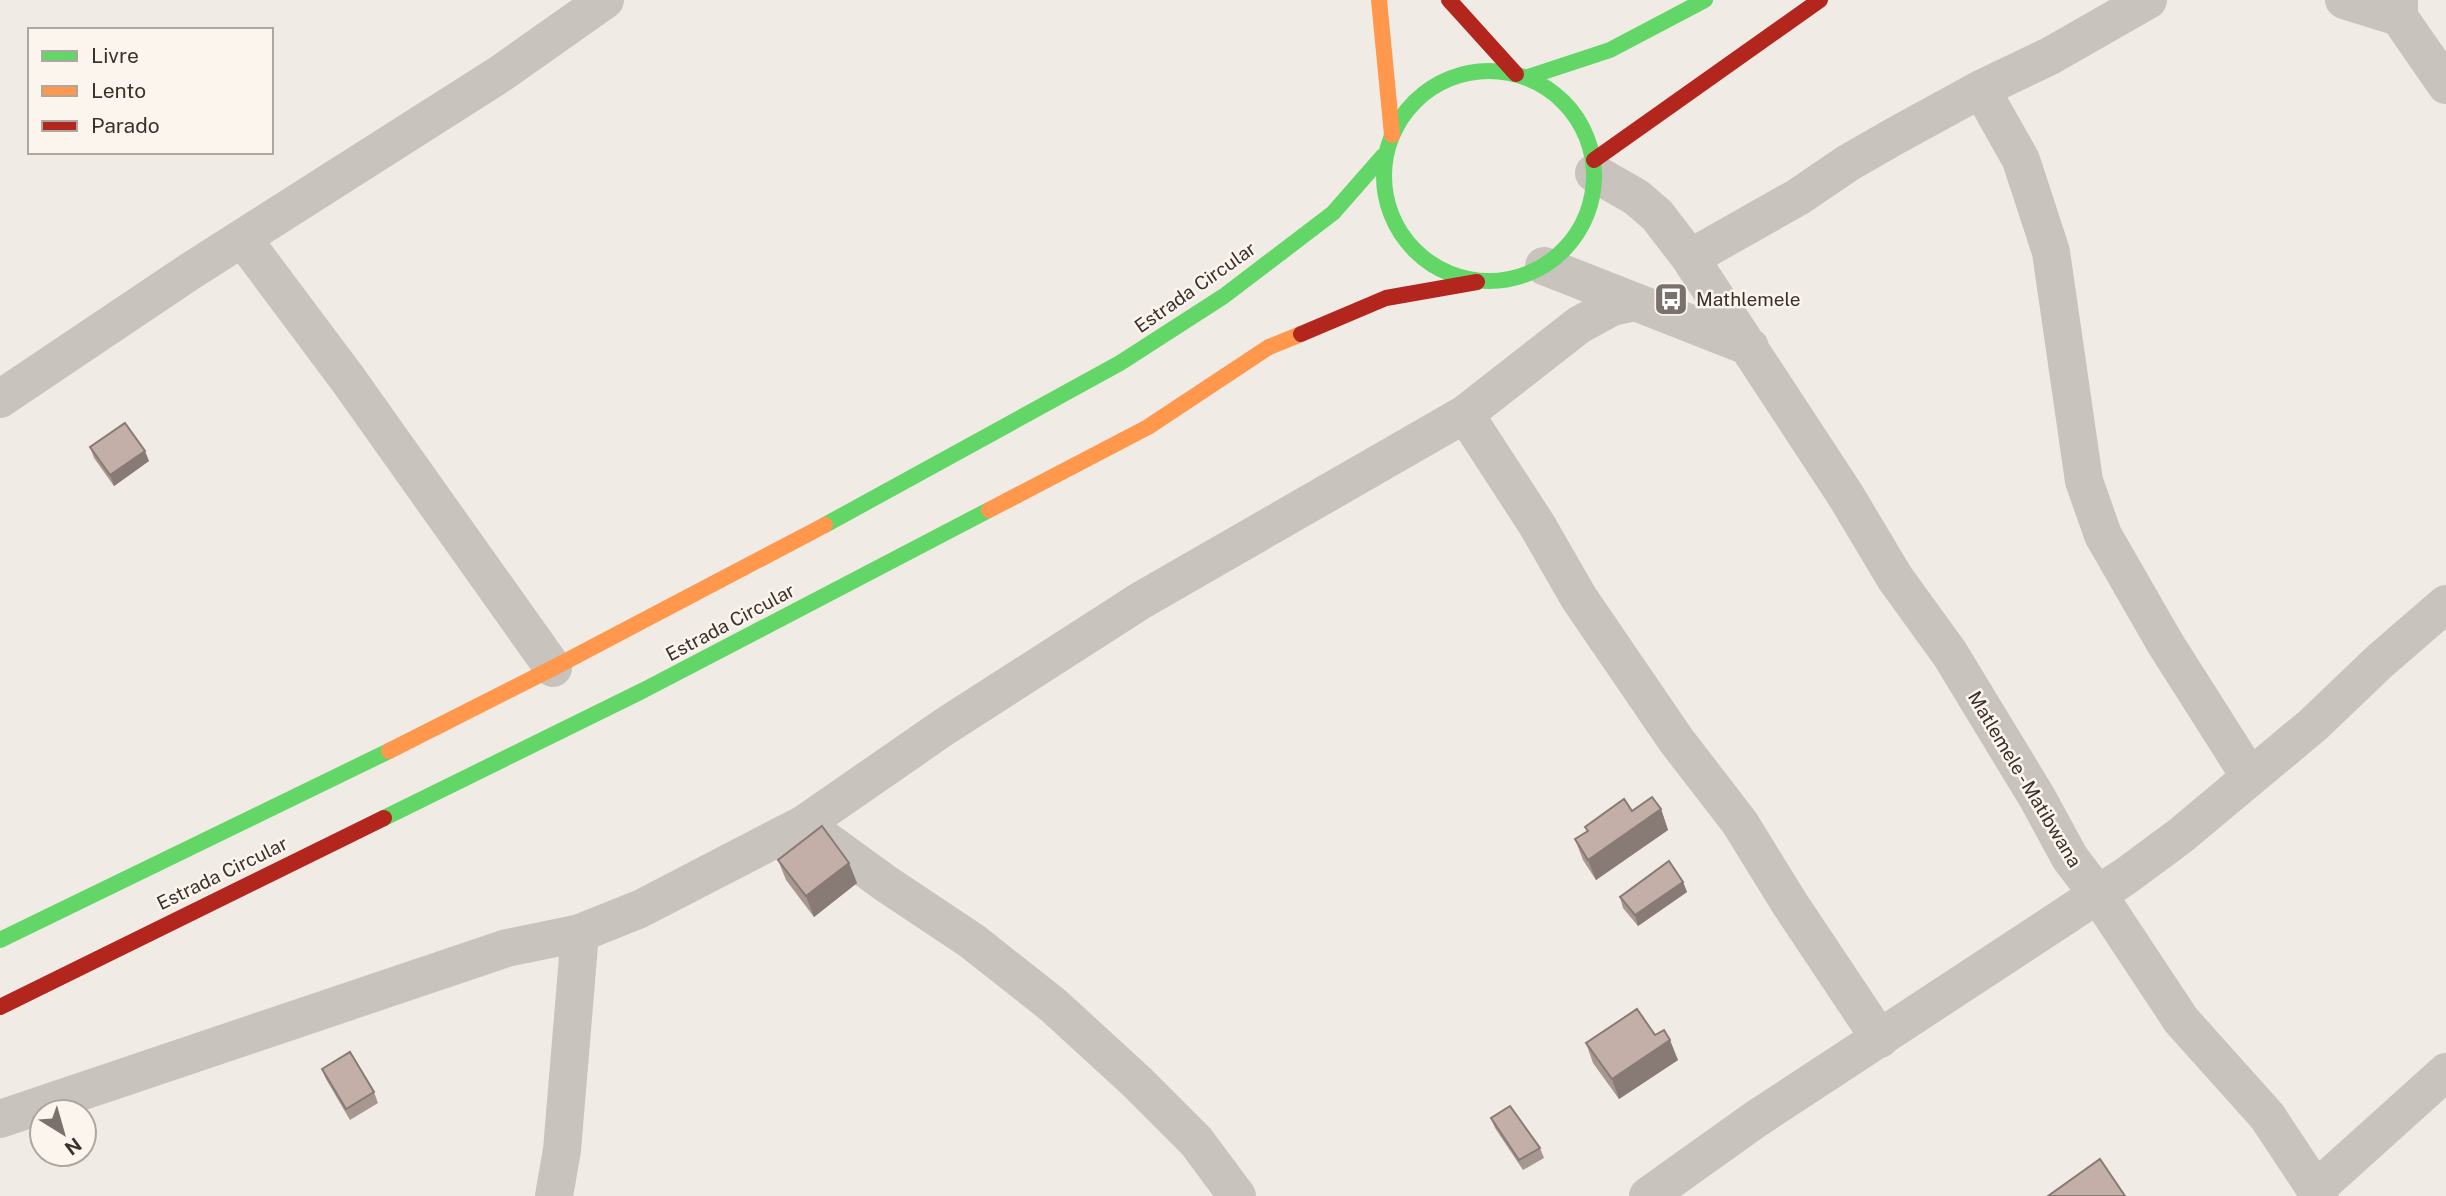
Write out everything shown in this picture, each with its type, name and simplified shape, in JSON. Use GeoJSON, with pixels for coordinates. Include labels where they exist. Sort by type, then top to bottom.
{"type":"FeatureCollection","features":[{"type":"Feature","properties":{"kind":"main road"},"geometry":{"type":"LineString","coordinates":[[1379,0],[1392,135]]}},
{"type":"Feature","properties":{"kind":"main road"},"geometry":{"type":"LineString","coordinates":[[1449,0],[1522,75],[1552,90],[1572,110],[1586,133],[1594,166],[1585,219],[1570,245],[1544,266],[1515,278],[1477,282],[1450,274],[1423,260],[1401,235],[1387,205],[1383,156],[1401,118],[1420,96],[1444,81],[1471,72],[1522,75],[1610,50],[1705,0]]}},
{"type":"Feature","properties":{"kind":"main road"},"geometry":{"type":"LineString","coordinates":[[1594,166],[1820,0]]}},
{"type":"Feature","properties":{"kind":"main road","name":"Estrada Circular"},"geometry":{"type":"LineString","coordinates":[[0,940],[341,775],[553,668],[853,510],[1120,363],[1224,296],[1333,213],[1383,156]]}},
{"type":"Feature","properties":{"kind":"main road","name":"Estrada Circular"},"geometry":{"type":"LineString","coordinates":[[0,1007],[644,691],[1148,427],[1269,347],[1386,298],[1477,282]]}},
{"type":"Feature","properties":{"kind":"street"},"geometry":{"type":"LineString","coordinates":[[0,398],[189,272],[500,74],[604,0]]}},
{"type":"Feature","properties":{"kind":"street"},"geometry":{"type":"LineString","coordinates":[[1690,258],[1798,197],[1871,150],[1981,89],[2050,56],[2148,0]]}},
{"type":"Feature","properties":{"kind":"street"},"geometry":{"type":"LineString","coordinates":[[2344,0],[2399,9],[2446,85]]}},
{"type":"Feature","properties":{"kind":"street"},"geometry":{"type":"LineString","coordinates":[[1981,89],[2021,160],[2050,252],[2084,481],[2103,535],[2165,643],[2250,776]]}},
{"type":"Feature","properties":{"kind":"street","name":"Matlemele - Matibwana"},"geometry":{"type":"LineString","coordinates":[[1594,166],[1657,215],[1690,258],[1846,496],[1895,578],[1950,654],[2038,799],[2070,858],[2099,896],[2181,1020],[2267,1116],[2318,1193]]}},
{"type":"Feature","properties":{"kind":"street"},"geometry":{"type":"LineString","coordinates":[[243,239],[347,378],[553,668]]}},
{"type":"Feature","properties":{"kind":"street"},"geometry":{"type":"LineString","coordinates":[[1544,266],[1750,347]]}},
{"type":"Feature","properties":{"kind":"street"},"geometry":{"type":"LineString","coordinates":[[0,1119],[507,948],[580,933],[640,909],[804,824],[944,727],[1140,601],[1465,414],[1579,325],[1612,307],[1636,302]]}},
{"type":"Feature","properties":{"kind":"street"},"geometry":{"type":"LineString","coordinates":[[1465,414],[1580,597],[1675,740],[1740,823],[1880,1039]]}},
{"type":"Feature","properties":{"kind":"street"},"geometry":{"type":"LineString","coordinates":[[1648,1196],[1756,1119],[2099,896],[2180,836],[2313,725],[2379,662],[2446,604]]}},
{"type":"Feature","properties":{"kind":"street"},"geometry":{"type":"LineString","coordinates":[[804,824],[972,941],[1052,1005],[1137,1082],[1196,1141],[1237,1196]]}},
{"type":"Feature","properties":{"kind":"street"},"geometry":{"type":"LineString","coordinates":[[554,1196],[562,1150],[580,933]]}},
{"type":"Feature","properties":{"kind":"street"},"geometry":{"type":"LineString","coordinates":[[2318,1193],[2446,1072]]}},
{"type":"Feature","properties":{"kind":"building"},"geometry":{"type":"Polygon","coordinates":[[[125,423],[145,451],[110,475],[90,447],[125,423]]]}},
{"type":"Feature","properties":{"kind":"building"},"geometry":{"type":"Polygon","coordinates":[[[1652,797],[1661,809],[1588,860],[1575,839],[1588,831],[1585,827],[1624,799],[1632,811],[1652,797]]]}},
{"type":"Feature","properties":{"kind":"building"},"geometry":{"type":"Polygon","coordinates":[[[822,826],[849,863],[806,896],[778,860],[822,826]]]}},
{"type":"Feature","properties":{"kind":"building"},"geometry":{"type":"Polygon","coordinates":[[[1669,861],[1683,882],[1635,915],[1620,897],[1669,861]]]}},
{"type":"Feature","properties":{"kind":"building"},"geometry":{"type":"Polygon","coordinates":[[[1637,1009],[1655,1035],[1664,1030],[1670,1040],[1612,1079],[1586,1043],[1637,1009]]]}},
{"type":"Feature","properties":{"kind":"building"},"geometry":{"type":"Polygon","coordinates":[[[350,1052],[374,1092],[346,1109],[322,1069],[350,1052]]]}},
{"type":"Feature","properties":{"kind":"building"},"geometry":{"type":"Polygon","coordinates":[[[1510,1106],[1540,1148],[1519,1160],[1491,1118],[1510,1106]]]}},
{"type":"Feature","properties":{"kind":"building"},"geometry":{"type":"Polygon","coordinates":[[[2100,1159],[2125,1196],[2048,1196],[2100,1159]]]}},
{"type":"Feature","properties":{"kind":"traffic: fast"},"geometry":{"type":"LineString","coordinates":[[1528,77],[1610,50],[1705,0]]}},
{"type":"Feature","properties":{"kind":"traffic: fast"},"geometry":{"type":"LineString","coordinates":[[1489,71],[1510,73],[1529,79],[1563,102],[1586,136],[1592,155],[1594,176],[1592,197],[1586,216],[1563,250],[1529,273],[1510,279],[1489,281],[1468,279],[1449,273],[1415,250],[1392,216],[1386,197],[1384,176],[1386,155],[1392,136],[1415,102],[1449,79],[1468,73],[1489,71]]}},
{"type":"Feature","properties":{"kind":"traffic: fast"},"geometry":{"type":"LineString","coordinates":[[825,525],[1120,363],[1224,296],[1333,213],[1383,156]]}},
{"type":"Feature","properties":{"kind":"traffic: fast"},"geometry":{"type":"LineString","coordinates":[[384,818],[644,690],[989,510]]}},
{"type":"Feature","properties":{"kind":"traffic: fast"},"geometry":{"type":"LineString","coordinates":[[0,940],[389,751]]}},
{"type":"Feature","properties":{"kind":"traffic: slow"},"geometry":{"type":"LineString","coordinates":[[1379,0],[1392,135]]}},
{"type":"Feature","properties":{"kind":"traffic: slow"},"geometry":{"type":"LineString","coordinates":[[989,510],[1148,427],[1269,347],[1301,334]]}},
{"type":"Feature","properties":{"kind":"traffic: slow"},"geometry":{"type":"LineString","coordinates":[[389,751],[825,525]]}},
{"type":"Feature","properties":{"kind":"traffic: jam"},"geometry":{"type":"LineString","coordinates":[[1449,0],[1516,74]]}},
{"type":"Feature","properties":{"kind":"traffic: jam"},"geometry":{"type":"LineString","coordinates":[[1594,160],[1820,0]]}},
{"type":"Feature","properties":{"kind":"traffic: jam"},"geometry":{"type":"LineString","coordinates":[[1301,334],[1386,298],[1477,282]]}},
{"type":"Feature","properties":{"kind":"traffic: jam"},"geometry":{"type":"LineString","coordinates":[[0,1007],[384,818]]}},
{"type":"Feature","properties":{"kind":"place","name":"Mathlemele"},"geometry":{"type":"Point","coordinates":[1671,299]}}]}
